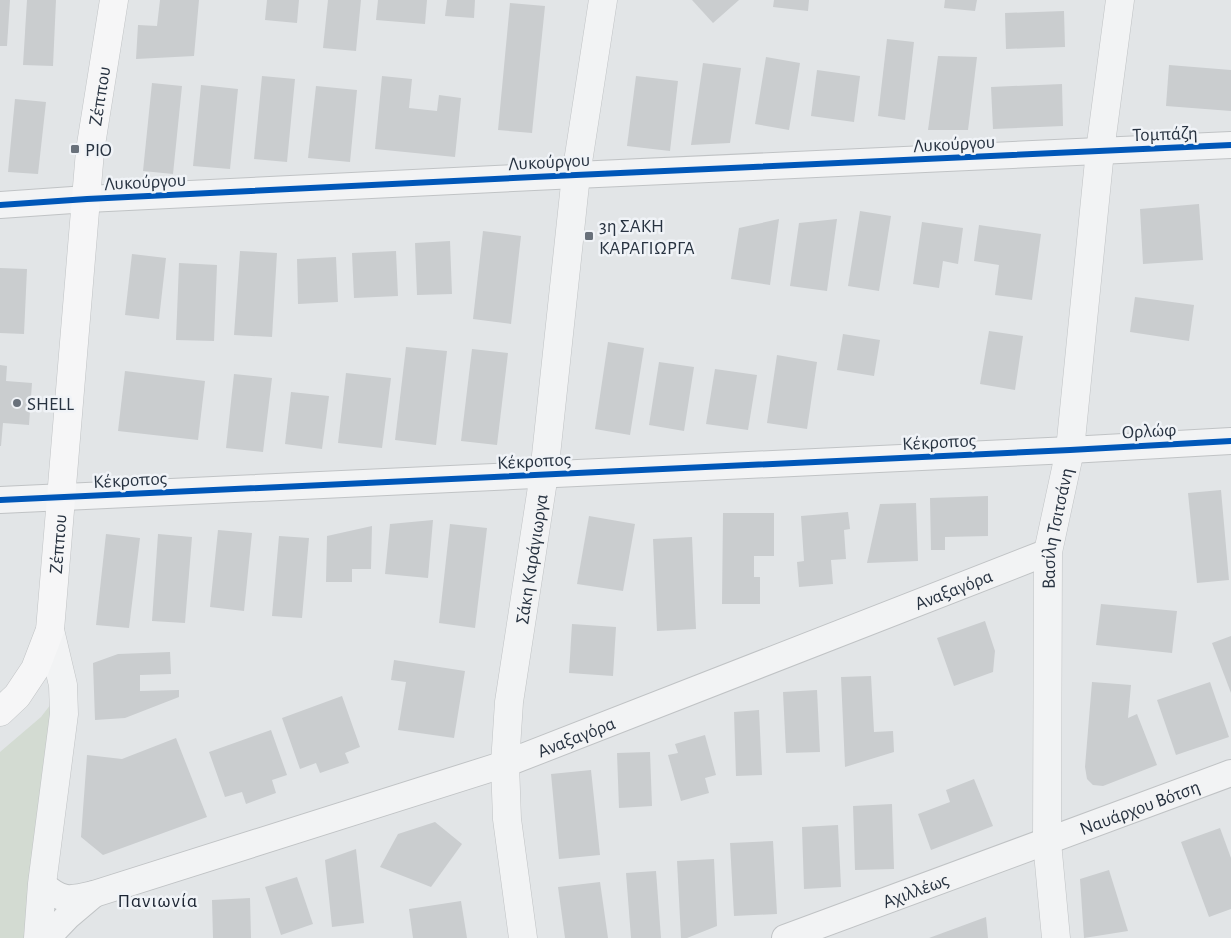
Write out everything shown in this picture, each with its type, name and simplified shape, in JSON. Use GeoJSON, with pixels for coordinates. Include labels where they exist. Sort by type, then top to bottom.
{"type":"FeatureCollection","features":[{"type":"Feature","properties":{"kind":"main road","name":"Ζέππου"},"geometry":{"type":"LineString","coordinates":[[50,630],[90,151],[114,0]]}},
{"type":"Feature","properties":{"kind":"main road"},"geometry":{"type":"LineString","coordinates":[[0,712],[18,696],[35,669],[50,630]]}},
{"type":"Feature","properties":{"kind":"street","name":"Σάκη Καράγιωργα"},"geometry":{"type":"LineString","coordinates":[[523,938],[507,819],[505,764],[510,702],[544,474],[576,175],[603,0]]}},
{"type":"Feature","properties":{"kind":"street","name":"Βασίλη Τσιτσάνη"},"geometry":{"type":"LineString","coordinates":[[1056,938],[1047,842],[1048,552],[1070,450],[1100,151],[1120,0]]}},
{"type":"Feature","properties":{"kind":"street","name":"Τομπάζη"},"geometry":{"type":"LineString","coordinates":[[1100,151],[1231,145]]}},
{"type":"Feature","properties":{"kind":"street","name":"Λυκούργου"},"geometry":{"type":"LineString","coordinates":[[0,205],[87,199],[1100,151]]}},
{"type":"Feature","properties":{"kind":"street","name":"Ορλώφ"},"geometry":{"type":"LineString","coordinates":[[1070,450],[1231,441]]}},
{"type":"Feature","properties":{"kind":"street","name":"Κέκροπος"},"geometry":{"type":"LineString","coordinates":[[0,500],[1070,450]]}},
{"type":"Feature","properties":{"kind":"street","name":"Αναξαγόρα"},"geometry":{"type":"LineString","coordinates":[[42,884],[54,894],[63,897],[75,898],[94,894],[505,764],[1048,552]]}},
{"type":"Feature","properties":{"kind":"street","name":"Ζέππου"},"geometry":{"type":"LineString","coordinates":[[38,938],[42,884],[64,714],[63,684],[50,630]]}},
{"type":"Feature","properties":{"kind":"street","name":"Ναυάρχου Βότση"},"geometry":{"type":"LineString","coordinates":[[1047,842],[1231,773]]}},
{"type":"Feature","properties":{"kind":"street","name":"Αχιλλέως"},"geometry":{"type":"LineString","coordinates":[[785,938],[1047,842]]}},
{"type":"Feature","properties":{"kind":"street","name":"Αναξαγόρα"},"geometry":{"type":"LineString","coordinates":[[47,938],[68,916],[94,894]]}},
{"type":"Feature","properties":{"kind":"shaded area"},"geometry":{"type":"Polygon","coordinates":[[[51,704],[25,938],[0,938],[0,752],[41,717],[51,704]]]}},
{"type":"Feature","properties":{"kind":"building"},"geometry":{"type":"Polygon","coordinates":[[[0,0],[10,0],[7,46],[0,46],[0,0]]]}},
{"type":"Feature","properties":{"kind":"building"},"geometry":{"type":"Polygon","coordinates":[[[27,0],[56,0],[53,66],[23,65],[27,0]]]}},
{"type":"Feature","properties":{"kind":"building"},"geometry":{"type":"Polygon","coordinates":[[[160,0],[199,0],[194,56],[136,59],[138,25],[157,26],[160,0]]]}},
{"type":"Feature","properties":{"kind":"building"},"geometry":{"type":"Polygon","coordinates":[[[267,0],[299,0],[297,23],[265,20],[267,0]]]}},
{"type":"Feature","properties":{"kind":"building"},"geometry":{"type":"Polygon","coordinates":[[[328,0],[361,0],[356,51],[323,48],[328,0]]]}},
{"type":"Feature","properties":{"kind":"building"},"geometry":{"type":"Polygon","coordinates":[[[378,0],[427,0],[425,24],[376,20],[378,0]]]}},
{"type":"Feature","properties":{"kind":"building"},"geometry":{"type":"Polygon","coordinates":[[[447,0],[475,0],[474,18],[445,16],[447,0]]]}},
{"type":"Feature","properties":{"kind":"building"},"geometry":{"type":"Polygon","coordinates":[[[692,0],[739,0],[713,23],[692,0]]]}},
{"type":"Feature","properties":{"kind":"building"},"geometry":{"type":"Polygon","coordinates":[[[774,0],[809,0],[808,11],[773,7],[774,0]]]}},
{"type":"Feature","properties":{"kind":"building"},"geometry":{"type":"Polygon","coordinates":[[[945,0],[977,0],[975,11],[944,8],[945,0]]]}},
{"type":"Feature","properties":{"kind":"building"},"geometry":{"type":"Polygon","coordinates":[[[510,3],[545,6],[532,133],[498,130],[510,3]]]}},
{"type":"Feature","properties":{"kind":"building"},"geometry":{"type":"Polygon","coordinates":[[[1064,11],[1065,47],[1006,49],[1005,13],[1064,11]]]}},
{"type":"Feature","properties":{"kind":"building"},"geometry":{"type":"Polygon","coordinates":[[[887,39],[914,42],[905,120],[878,116],[887,39]]]}},
{"type":"Feature","properties":{"kind":"building"},"geometry":{"type":"Polygon","coordinates":[[[938,56],[977,57],[968,130],[928,130],[938,56]]]}},
{"type":"Feature","properties":{"kind":"building"},"geometry":{"type":"Polygon","coordinates":[[[766,57],[800,63],[789,130],[755,124],[766,57]]]}},
{"type":"Feature","properties":{"kind":"building"},"geometry":{"type":"Polygon","coordinates":[[[703,63],[741,68],[730,143],[691,145],[703,63]]]}},
{"type":"Feature","properties":{"kind":"building"},"geometry":{"type":"Polygon","coordinates":[[[1169,65],[1231,70],[1231,111],[1166,106],[1169,65]]]}},
{"type":"Feature","properties":{"kind":"building"},"geometry":{"type":"Polygon","coordinates":[[[817,70],[860,76],[854,122],[811,116],[817,70]]]}},
{"type":"Feature","properties":{"kind":"building"},"geometry":{"type":"Polygon","coordinates":[[[262,76],[295,79],[287,162],[254,159],[262,76]]]}},
{"type":"Feature","properties":{"kind":"building"},"geometry":{"type":"Polygon","coordinates":[[[382,76],[412,79],[409,108],[437,111],[439,95],[461,98],[455,157],[375,149],[382,76]]]}},
{"type":"Feature","properties":{"kind":"building"},"geometry":{"type":"Polygon","coordinates":[[[636,76],[678,81],[670,151],[627,146],[636,76]]]}},
{"type":"Feature","properties":{"kind":"building"},"geometry":{"type":"Polygon","coordinates":[[[152,83],[182,86],[173,174],[143,171],[152,83]]]}},
{"type":"Feature","properties":{"kind":"building"},"geometry":{"type":"Polygon","coordinates":[[[1062,84],[1063,126],[993,129],[991,87],[1062,84]]]}},
{"type":"Feature","properties":{"kind":"building"},"geometry":{"type":"Polygon","coordinates":[[[201,85],[238,89],[230,169],[193,166],[201,85]]]}},
{"type":"Feature","properties":{"kind":"building"},"geometry":{"type":"Polygon","coordinates":[[[316,86],[357,90],[350,162],[308,158],[316,86]]]}},
{"type":"Feature","properties":{"kind":"building"},"geometry":{"type":"Polygon","coordinates":[[[15,99],[46,102],[38,174],[8,172],[15,99]]]}},
{"type":"Feature","properties":{"kind":"building"},"geometry":{"type":"Polygon","coordinates":[[[1199,204],[1203,260],[1143,264],[1140,209],[1199,204]]]}},
{"type":"Feature","properties":{"kind":"building"},"geometry":{"type":"Polygon","coordinates":[[[860,211],[891,216],[879,291],[848,286],[860,211]]]}},
{"type":"Feature","properties":{"kind":"building"},"geometry":{"type":"Polygon","coordinates":[[[779,219],[770,285],[731,279],[739,228],[779,219]]]}},
{"type":"Feature","properties":{"kind":"building"},"geometry":{"type":"Polygon","coordinates":[[[837,219],[827,291],[790,286],[799,223],[837,219]]]}},
{"type":"Feature","properties":{"kind":"building"},"geometry":{"type":"Polygon","coordinates":[[[922,222],[963,228],[958,264],[943,261],[939,288],[913,284],[922,222]]]}},
{"type":"Feature","properties":{"kind":"building"},"geometry":{"type":"Polygon","coordinates":[[[979,225],[1041,234],[1032,300],[995,295],[999,265],[974,261],[979,225]]]}},
{"type":"Feature","properties":{"kind":"building"},"geometry":{"type":"Polygon","coordinates":[[[483,231],[521,236],[511,324],[473,319],[483,231]]]}},
{"type":"Feature","properties":{"kind":"building"},"geometry":{"type":"Polygon","coordinates":[[[450,241],[452,294],[417,295],[415,243],[450,241]]]}},
{"type":"Feature","properties":{"kind":"building"},"geometry":{"type":"Polygon","coordinates":[[[240,251],[277,253],[272,337],[234,335],[240,251]]]}},
{"type":"Feature","properties":{"kind":"building"},"geometry":{"type":"Polygon","coordinates":[[[396,251],[398,296],[354,298],[352,253],[396,251]]]}},
{"type":"Feature","properties":{"kind":"building"},"geometry":{"type":"Polygon","coordinates":[[[132,254],[166,258],[159,319],[125,315],[132,254]]]}},
{"type":"Feature","properties":{"kind":"building"},"geometry":{"type":"Polygon","coordinates":[[[336,257],[338,302],[298,304],[297,259],[336,257]]]}},
{"type":"Feature","properties":{"kind":"building"},"geometry":{"type":"Polygon","coordinates":[[[179,263],[217,265],[214,341],[176,340],[179,263]]]}},
{"type":"Feature","properties":{"kind":"building"},"geometry":{"type":"Polygon","coordinates":[[[0,268],[27,269],[24,334],[0,333],[0,268]]]}},
{"type":"Feature","properties":{"kind":"building"},"geometry":{"type":"Polygon","coordinates":[[[1135,297],[1194,305],[1189,341],[1130,332],[1135,297]]]}},
{"type":"Feature","properties":{"kind":"building"},"geometry":{"type":"Polygon","coordinates":[[[989,331],[1023,336],[1015,390],[980,384],[989,331]]]}},
{"type":"Feature","properties":{"kind":"building"},"geometry":{"type":"Polygon","coordinates":[[[843,334],[880,340],[874,376],[837,370],[843,334]]]}},
{"type":"Feature","properties":{"kind":"building"},"geometry":{"type":"Polygon","coordinates":[[[608,342],[644,348],[630,435],[595,429],[608,342]]]}},
{"type":"Feature","properties":{"kind":"building"},"geometry":{"type":"Polygon","coordinates":[[[406,347],[447,351],[436,445],[395,440],[406,347]]]}},
{"type":"Feature","properties":{"kind":"building"},"geometry":{"type":"Polygon","coordinates":[[[472,349],[508,353],[497,445],[461,441],[472,349]]]}},
{"type":"Feature","properties":{"kind":"building"},"geometry":{"type":"Polygon","coordinates":[[[777,355],[817,362],[807,429],[767,423],[777,355]]]}},
{"type":"Feature","properties":{"kind":"building"},"geometry":{"type":"Polygon","coordinates":[[[659,362],[694,367],[684,431],[649,425],[659,362]]]}},
{"type":"Feature","properties":{"kind":"building","name":"SHELL"},"geometry":{"type":"Polygon","coordinates":[[[0,365],[7,366],[6,381],[32,383],[29,425],[3,423],[1,446],[0,446],[0,365]]]}},
{"type":"Feature","properties":{"kind":"building"},"geometry":{"type":"Polygon","coordinates":[[[715,369],[757,375],[748,430],[706,424],[715,369]]]}},
{"type":"Feature","properties":{"kind":"building"},"geometry":{"type":"Polygon","coordinates":[[[125,371],[205,381],[198,440],[118,431],[125,371]]]}},
{"type":"Feature","properties":{"kind":"building"},"geometry":{"type":"Polygon","coordinates":[[[346,373],[391,378],[382,448],[338,443],[346,373]]]}},
{"type":"Feature","properties":{"kind":"building"},"geometry":{"type":"Polygon","coordinates":[[[234,374],[272,378],[263,452],[226,448],[234,374]]]}},
{"type":"Feature","properties":{"kind":"building"},"geometry":{"type":"Polygon","coordinates":[[[291,392],[329,396],[322,449],[285,444],[291,392]]]}},
{"type":"Feature","properties":{"kind":"building"},"geometry":{"type":"Polygon","coordinates":[[[1221,490],[1229,580],[1197,583],[1188,493],[1221,490]]]}},
{"type":"Feature","properties":{"kind":"building"},"geometry":{"type":"Polygon","coordinates":[[[988,496],[988,536],[945,537],[945,550],[931,550],[930,498],[988,496]]]}},
{"type":"Feature","properties":{"kind":"building"},"geometry":{"type":"Polygon","coordinates":[[[916,503],[918,561],[867,563],[880,504],[916,503]]]}},
{"type":"Feature","properties":{"kind":"building"},"geometry":{"type":"Polygon","coordinates":[[[848,512],[850,529],[844,530],[846,559],[831,560],[833,584],[799,587],[797,562],[804,561],[801,516],[848,512]]]}},
{"type":"Feature","properties":{"kind":"building"},"geometry":{"type":"Polygon","coordinates":[[[723,513],[774,513],[774,556],[754,556],[754,577],[760,577],[760,604],[722,604],[723,513]]]}},
{"type":"Feature","properties":{"kind":"building"},"geometry":{"type":"Polygon","coordinates":[[[589,516],[635,524],[623,591],[577,584],[589,516]]]}},
{"type":"Feature","properties":{"kind":"building"},"geometry":{"type":"Polygon","coordinates":[[[433,520],[428,578],[385,574],[390,524],[433,520]]]}},
{"type":"Feature","properties":{"kind":"building"},"geometry":{"type":"Polygon","coordinates":[[[450,524],[487,528],[475,628],[439,623],[450,524]]]}},
{"type":"Feature","properties":{"kind":"building"},"geometry":{"type":"Polygon","coordinates":[[[372,526],[371,569],[352,569],[352,582],[326,582],[327,536],[372,526]]]}},
{"type":"Feature","properties":{"kind":"building"},"geometry":{"type":"Polygon","coordinates":[[[218,530],[252,533],[244,611],[210,607],[218,530]]]}},
{"type":"Feature","properties":{"kind":"building"},"geometry":{"type":"Polygon","coordinates":[[[106,534],[140,538],[129,628],[96,625],[106,534]]]}},
{"type":"Feature","properties":{"kind":"building"},"geometry":{"type":"Polygon","coordinates":[[[158,534],[192,537],[185,623],[152,621],[158,534]]]}},
{"type":"Feature","properties":{"kind":"building"},"geometry":{"type":"Polygon","coordinates":[[[279,536],[309,538],[302,618],[272,616],[279,536]]]}},
{"type":"Feature","properties":{"kind":"building"},"geometry":{"type":"Polygon","coordinates":[[[692,537],[696,629],[657,631],[653,539],[692,537]]]}},
{"type":"Feature","properties":{"kind":"building"},"geometry":{"type":"Polygon","coordinates":[[[1101,604],[1177,611],[1172,653],[1096,645],[1101,604]]]}},
{"type":"Feature","properties":{"kind":"building"},"geometry":{"type":"Polygon","coordinates":[[[985,621],[995,651],[993,672],[954,686],[937,638],[985,621]]]}},
{"type":"Feature","properties":{"kind":"building"},"geometry":{"type":"Polygon","coordinates":[[[572,624],[616,627],[613,676],[569,673],[572,624]]]}},
{"type":"Feature","properties":{"kind":"building"},"geometry":{"type":"Polygon","coordinates":[[[1231,636],[1231,693],[1212,643],[1231,636]]]}},
{"type":"Feature","properties":{"kind":"building"},"geometry":{"type":"Polygon","coordinates":[[[170,652],[171,674],[140,675],[140,691],[179,690],[179,697],[125,718],[95,720],[93,663],[118,654],[170,652]]]}},
{"type":"Feature","properties":{"kind":"building"},"geometry":{"type":"Polygon","coordinates":[[[394,660],[465,671],[454,738],[398,730],[406,682],[391,680],[394,660]]]}},
{"type":"Feature","properties":{"kind":"building"},"geometry":{"type":"Polygon","coordinates":[[[871,676],[874,732],[893,731],[894,752],[845,767],[841,677],[871,676]]]}},
{"type":"Feature","properties":{"kind":"building"},"geometry":{"type":"Polygon","coordinates":[[[1092,682],[1131,685],[1128,718],[1137,714],[1157,765],[1103,786],[1093,785],[1087,779],[1085,767],[1092,682]]]}},
{"type":"Feature","properties":{"kind":"building"},"geometry":{"type":"Polygon","coordinates":[[[1210,682],[1229,737],[1176,755],[1157,700],[1210,682]]]}},
{"type":"Feature","properties":{"kind":"building"},"geometry":{"type":"Polygon","coordinates":[[[817,690],[820,752],[786,753],[783,692],[817,690]]]}},
{"type":"Feature","properties":{"kind":"building"},"geometry":{"type":"Polygon","coordinates":[[[342,696],[360,747],[345,753],[349,763],[320,773],[316,763],[300,769],[282,718],[342,696]]]}},
{"type":"Feature","properties":{"kind":"building"},"geometry":{"type":"Polygon","coordinates":[[[759,710],[762,775],[736,776],[734,712],[759,710]]]}},
{"type":"Feature","properties":{"kind":"building"},"geometry":{"type":"Polygon","coordinates":[[[271,730],[287,775],[272,780],[276,793],[246,804],[242,792],[225,797],[209,752],[271,730]]]}},
{"type":"Feature","properties":{"kind":"building"},"geometry":{"type":"Polygon","coordinates":[[[705,735],[716,775],[705,778],[709,793],[681,801],[668,755],[678,753],[675,744],[705,735]]]}},
{"type":"Feature","properties":{"kind":"building"},"geometry":{"type":"Polygon","coordinates":[[[176,738],[207,817],[103,855],[81,837],[87,755],[122,759],[176,738]]]}},
{"type":"Feature","properties":{"kind":"building"},"geometry":{"type":"Polygon","coordinates":[[[650,752],[652,806],[619,808],[617,753],[650,752]]]}},
{"type":"Feature","properties":{"kind":"building"},"geometry":{"type":"Polygon","coordinates":[[[591,770],[600,855],[559,859],[551,774],[591,770]]]}},
{"type":"Feature","properties":{"kind":"building"},"geometry":{"type":"Polygon","coordinates":[[[974,779],[993,826],[931,850],[918,814],[950,802],[946,790],[974,779]]]}},
{"type":"Feature","properties":{"kind":"building"},"geometry":{"type":"Polygon","coordinates":[[[892,804],[894,869],[855,870],[853,806],[892,804]]]}},
{"type":"Feature","properties":{"kind":"building"},"geometry":{"type":"Polygon","coordinates":[[[435,822],[462,844],[431,887],[380,867],[398,834],[435,822]]]}},
{"type":"Feature","properties":{"kind":"building"},"geometry":{"type":"Polygon","coordinates":[[[838,825],[841,887],[804,889],[802,827],[838,825]]]}},
{"type":"Feature","properties":{"kind":"building"},"geometry":{"type":"Polygon","coordinates":[[[1220,828],[1231,858],[1231,909],[1209,917],[1181,842],[1220,828]]]}},
{"type":"Feature","properties":{"kind":"building"},"geometry":{"type":"Polygon","coordinates":[[[773,841],[777,914],[734,916],[730,843],[773,841]]]}},
{"type":"Feature","properties":{"kind":"building"},"geometry":{"type":"Polygon","coordinates":[[[356,849],[364,923],[332,927],[325,860],[356,849]]]}},
{"type":"Feature","properties":{"kind":"building"},"geometry":{"type":"Polygon","coordinates":[[[714,859],[717,926],[687,938],[681,938],[677,861],[714,859]]]}},
{"type":"Feature","properties":{"kind":"building"},"geometry":{"type":"Polygon","coordinates":[[[1109,870],[1128,931],[1084,938],[1080,879],[1109,870]]]}},
{"type":"Feature","properties":{"kind":"building"},"geometry":{"type":"Polygon","coordinates":[[[656,871],[661,938],[631,938],[626,873],[656,871]]]}},
{"type":"Feature","properties":{"kind":"building"},"geometry":{"type":"Polygon","coordinates":[[[297,877],[313,924],[281,935],[265,887],[297,877]]]}},
{"type":"Feature","properties":{"kind":"building"},"geometry":{"type":"Polygon","coordinates":[[[600,882],[608,938],[565,938],[558,887],[600,882]]]}},
{"type":"Feature","properties":{"kind":"building"},"geometry":{"type":"Polygon","coordinates":[[[250,898],[251,938],[213,938],[212,900],[250,898]]]}},
{"type":"Feature","properties":{"kind":"building"},"geometry":{"type":"Polygon","coordinates":[[[461,901],[467,938],[413,938],[409,909],[461,901]]]}},
{"type":"Feature","properties":{"kind":"building"},"geometry":{"type":"Polygon","coordinates":[[[986,917],[988,938],[929,938],[986,917]]]}},
{"type":"Feature","properties":{"kind":"cycle path"},"geometry":{"type":"LineString","coordinates":[[0,205],[576,175],[1231,145]]}},
{"type":"Feature","properties":{"kind":"cycle path"},"geometry":{"type":"LineString","coordinates":[[0,500],[1231,441]]}},
{"type":"Feature","properties":{"kind":"place","name":"ΡΙΟ"},"geometry":{"type":"Point","coordinates":[75,149]}},
{"type":"Feature","properties":{"kind":"place","name":"3η ΣΑΚΗ ΚΑΡΑΓΙΩΡΓΑ"},"geometry":{"type":"Point","coordinates":[589,236]}},
{"type":"Feature","properties":{"kind":"place","name":"SHELL"},"geometry":{"type":"Point","coordinates":[17,403]}},
{"type":"Feature","properties":{"kind":"district","name":"Πανιωνία"},"geometry":{"type":"Point","coordinates":[158,900]}}]}
